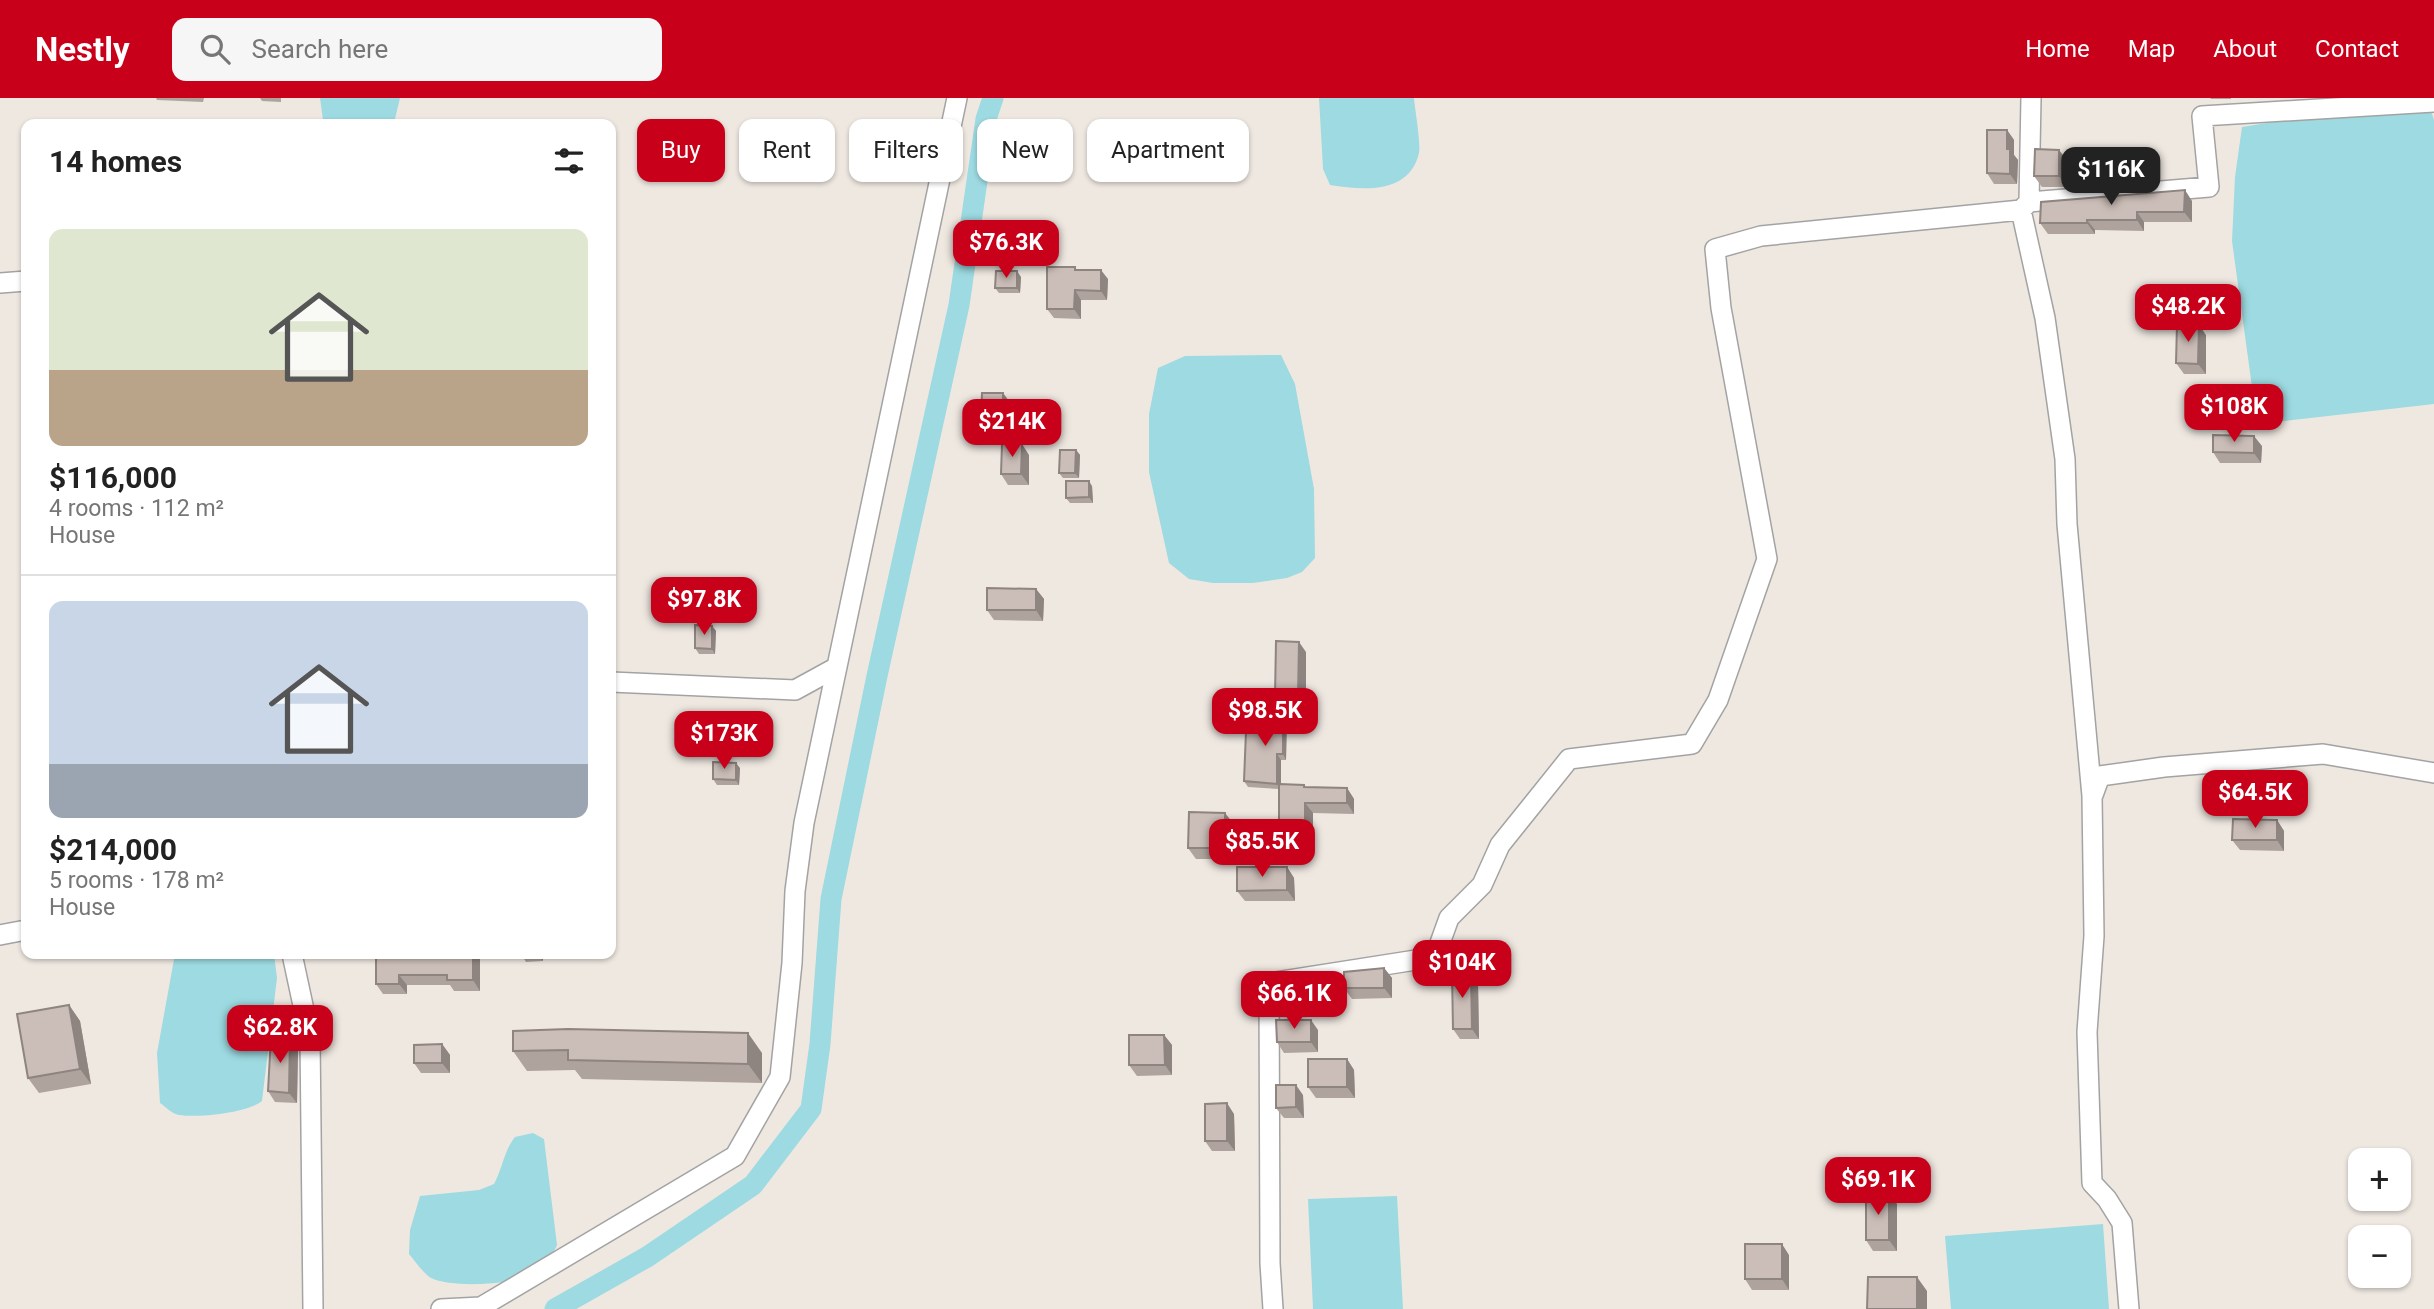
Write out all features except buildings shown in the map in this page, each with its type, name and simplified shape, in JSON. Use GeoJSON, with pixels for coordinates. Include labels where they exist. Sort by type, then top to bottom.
{"type":"FeatureCollection","features":[{"type":"Feature","properties":{"kind":"street"},"geometry":{"type":"LineString","coordinates":[[441,1309],[481,1307],[734,1157],[780,1077],[802,837],[957,98]]}},
{"type":"Feature","properties":{"kind":"street"},"geometry":{"type":"LineString","coordinates":[[2031,98],[2025,206],[2045,318],[2065,459],[2067,524],[2092,796],[2094,936],[2087,1032],[2092,1183],[2108,1199],[2122,1223],[2129,1309]]}},
{"type":"Feature","properties":{"kind":"street"},"geometry":{"type":"LineString","coordinates":[[1273,1309],[1269,1263],[1269,983],[1435,957],[1450,918],[1482,886],[1500,845],[1569,758],[1692,744],[1718,700],[1767,559],[1721,308],[1715,250],[1761,236],[2209,187],[2202,116],[2434,102]]}},
{"type":"Feature","properties":{"kind":"street"},"geometry":{"type":"LineString","coordinates":[[0,283],[21,281]]}},
{"type":"Feature","properties":{"kind":"street"},"geometry":{"type":"LineString","coordinates":[[616,682],[795,690],[837,667]]}},
{"type":"Feature","properties":{"kind":"street"},"geometry":{"type":"LineString","coordinates":[[2092,796],[2100,776],[2164,767],[2323,754],[2434,773]]}},
{"type":"Feature","properties":{"kind":"street"},"geometry":{"type":"LineString","coordinates":[[0,935],[21,931]]}},
{"type":"Feature","properties":{"kind":"street"},"geometry":{"type":"LineString","coordinates":[[293,959],[310,1038],[313,1309]]}},
{"type":"Feature","properties":{"kind":"water"},"geometry":{"type":"Polygon","coordinates":[[[320,98],[400,98],[395,119],[323,119],[320,98]]]}},
{"type":"Feature","properties":{"kind":"water"},"geometry":{"type":"Polygon","coordinates":[[[1319,98],[1414,98],[1419,153],[1414,167],[1406,176],[1383,187],[1330,185],[1323,169],[1319,98]]]}},
{"type":"Feature","properties":{"kind":"water"},"geometry":{"type":"Polygon","coordinates":[[[2430,108],[2434,120],[2434,404],[2276,422],[2260,412],[2252,387],[2232,241],[2235,177],[2242,127],[2285,120],[2430,108]]]}},
{"type":"Feature","properties":{"kind":"water"},"geometry":{"type":"Polygon","coordinates":[[[1281,355],[1295,384],[1314,489],[1315,558],[1302,572],[1287,578],[1253,583],[1213,583],[1189,579],[1169,563],[1149,472],[1149,414],[1158,368],[1185,356],[1281,355]]]}},
{"type":"Feature","properties":{"kind":"water"},"geometry":{"type":"Polygon","coordinates":[[[174,959],[275,959],[277,978],[262,1101],[245,1109],[222,1114],[187,1116],[174,1113],[160,1103],[157,1053],[174,959]]]}},
{"type":"Feature","properties":{"kind":"water"},"geometry":{"type":"Polygon","coordinates":[[[533,1133],[544,1139],[557,1245],[555,1249],[534,1269],[509,1281],[461,1284],[431,1278],[409,1254],[410,1230],[420,1196],[479,1190],[494,1184],[515,1137],[533,1133]]]}},
{"type":"Feature","properties":{"kind":"water"},"geometry":{"type":"Polygon","coordinates":[[[1397,1196],[1403,1309],[1313,1309],[1308,1199],[1397,1196]]]}},
{"type":"Feature","properties":{"kind":"water"},"geometry":{"type":"Polygon","coordinates":[[[2103,1224],[2109,1309],[1951,1309],[1945,1236],[2103,1224]]]}},
{"type":"Feature","properties":{"kind":"waterway"},"geometry":{"type":"LineString","coordinates":[[555,1309],[647,1257],[753,1185],[811,1109],[820,1044],[831,899],[959,305],[986,119],[993,98]]}}]}
